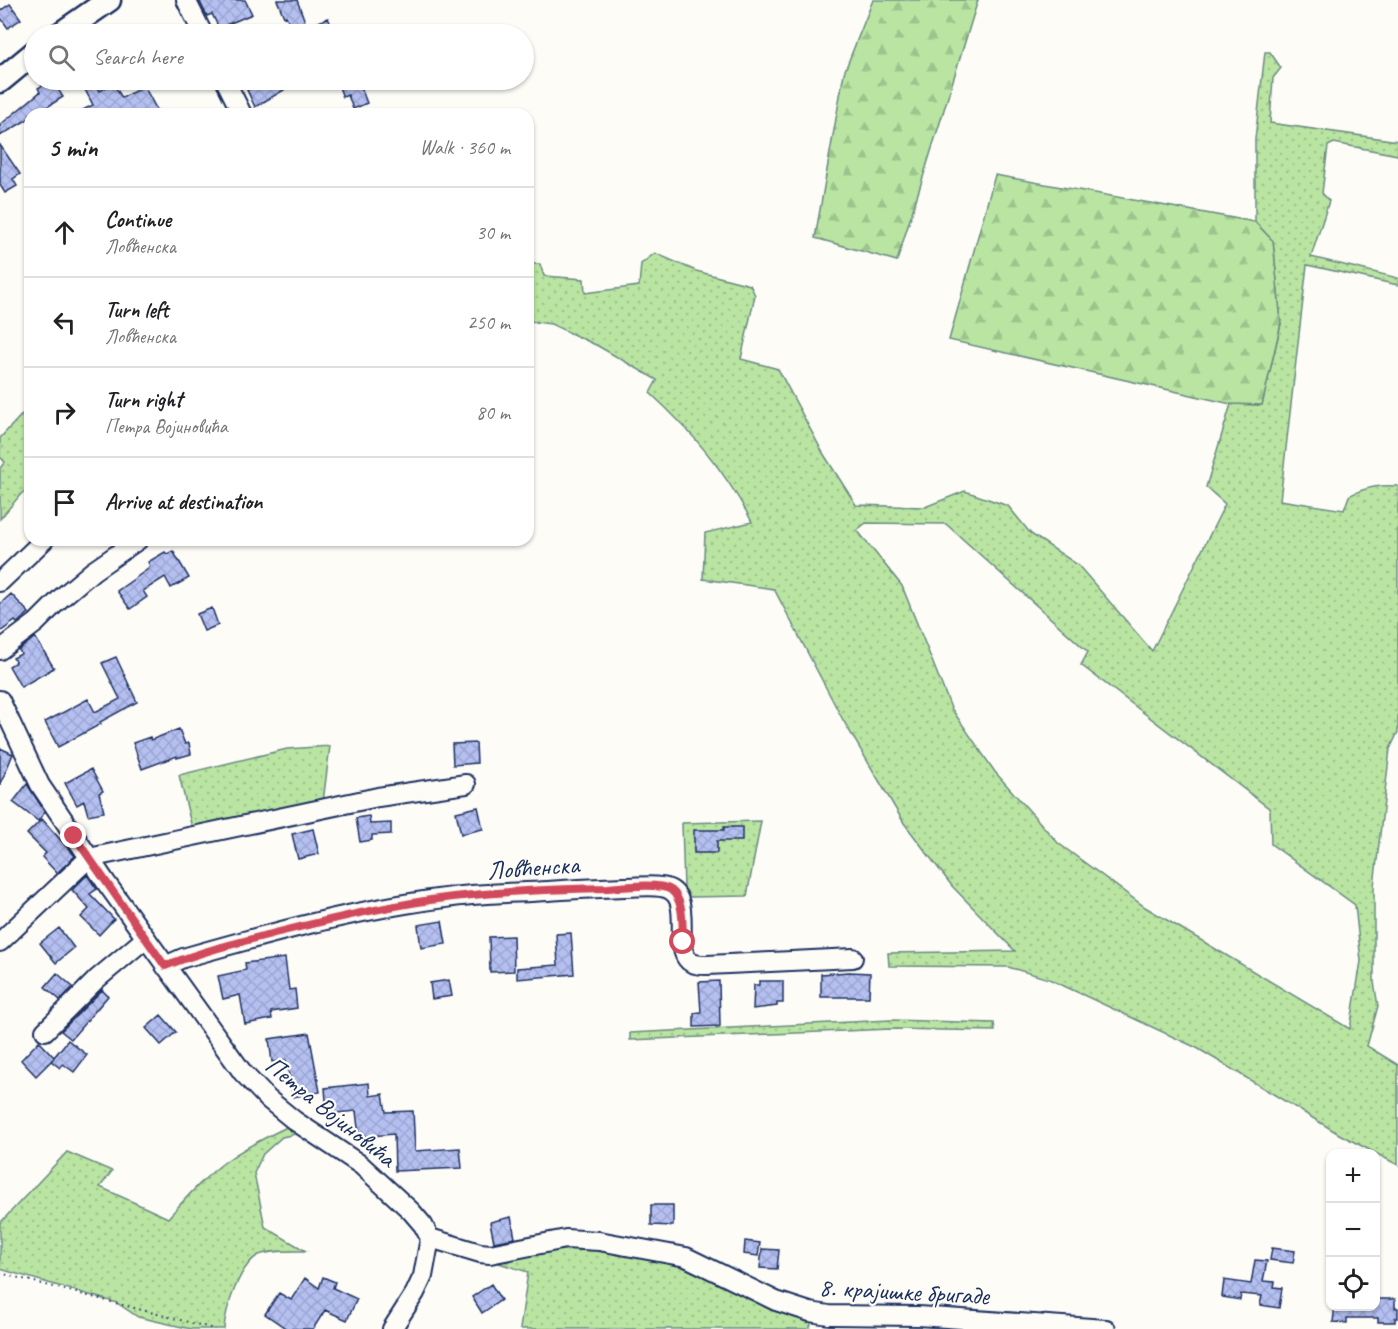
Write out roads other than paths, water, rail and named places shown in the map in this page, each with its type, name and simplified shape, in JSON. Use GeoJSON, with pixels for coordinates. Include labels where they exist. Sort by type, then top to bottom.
{"type":"FeatureCollection","features":[{"type":"Feature","properties":{"kind":"main road"},"geometry":{"type":"LineString","coordinates":[[74,24],[109,0]]}},
{"type":"Feature","properties":{"kind":"main road"},"geometry":{"type":"LineString","coordinates":[[0,81],[24,61]]}},
{"type":"Feature","properties":{"kind":"street"},"geometry":{"type":"LineString","coordinates":[[186,0],[198,24]]}},
{"type":"Feature","properties":{"kind":"street"},"geometry":{"type":"LineString","coordinates":[[230,90],[239,108]]}},
{"type":"Feature","properties":{"kind":"street"},"geometry":{"type":"LineString","coordinates":[[0,582],[38,546]]}},
{"type":"Feature","properties":{"kind":"street"},"geometry":{"type":"LineString","coordinates":[[0,650],[36,623],[93,571],[129,546]]}},
{"type":"Feature","properties":{"kind":"street","name":"Петра Војиновића"},"geometry":{"type":"LineString","coordinates":[[0,700],[40,784],[89,858],[243,1073],[268,1099],[295,1121],[361,1165],[411,1211],[430,1238]]}},
{"type":"Feature","properties":{"kind":"street"},"geometry":{"type":"LineString","coordinates":[[0,942],[89,858],[378,797],[466,784]]}},
{"type":"Feature","properties":{"kind":"street","name":"Ловћенска"},"geometry":{"type":"LineString","coordinates":[[165,966],[183,958],[295,928],[453,897],[651,886],[667,888],[676,896],[681,910],[683,949],[687,959],[694,964],[853,958]]}},
{"type":"Feature","properties":{"kind":"street"},"geometry":{"type":"LineString","coordinates":[[45,1031],[97,979],[146,938]]}},
{"type":"Feature","properties":{"kind":"street"},"geometry":{"type":"LineString","coordinates":[[392,1329],[423,1276],[430,1238]]}},
{"type":"Feature","properties":{"kind":"street","name":"8. крајишке бригаде"},"geometry":{"type":"LineString","coordinates":[[430,1238],[480,1253],[504,1252],[566,1239],[599,1241],[663,1251],[702,1263],[793,1307],[829,1315],[918,1316],[1106,1329]]}}]}
